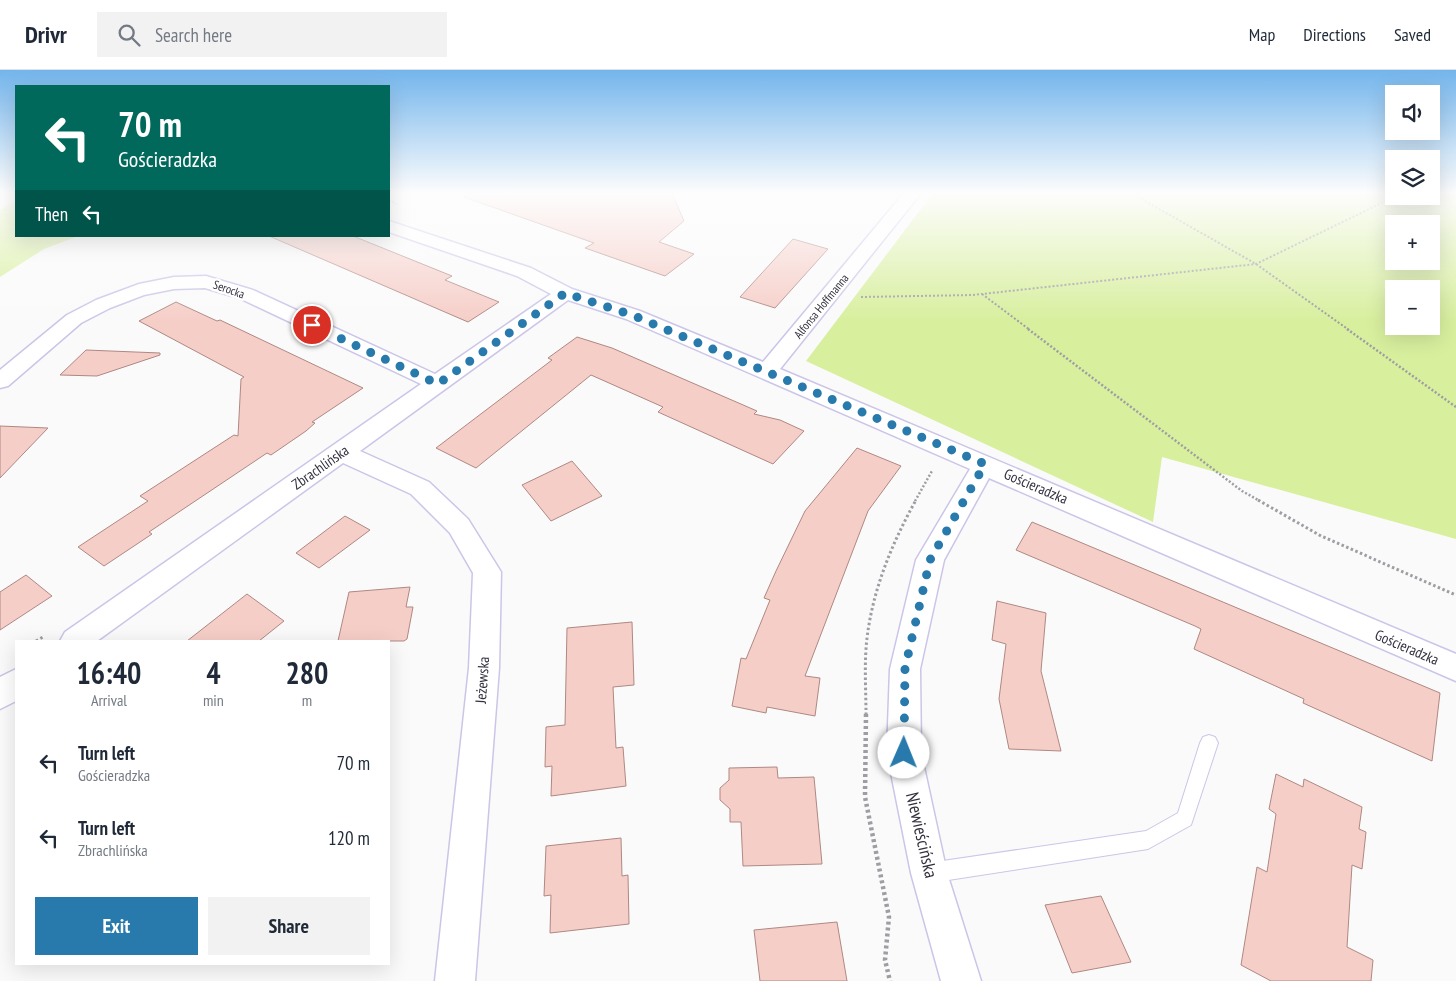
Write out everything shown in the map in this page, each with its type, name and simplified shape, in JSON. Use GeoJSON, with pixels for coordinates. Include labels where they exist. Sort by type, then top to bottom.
{"type":"FeatureCollection","features":[{"type":"Feature","properties":{"kind":"street","name":"Gościeradzka"},"geometry":{"type":"LineString","coordinates":[[417,236],[524,272],[565,293],[632,315],[985,464],[1456,668]]}},
{"type":"Feature","properties":{"kind":"street","name":"Alfonsa Hoffmanna"},"geometry":{"type":"LineString","coordinates":[[766,372],[878,236]]}},
{"type":"Feature","properties":{"kind":"street","name":"Serocka"},"geometry":{"type":"LineString","coordinates":[[0,382],[74,319],[103,304],[139,290],[174,283],[206,282],[246,294],[438,384]]}},
{"type":"Feature","properties":{"kind":"street","name":"Zbrachlińska"},"geometry":{"type":"LineString","coordinates":[[76,640],[565,293]]}},
{"type":"Feature","properties":{"kind":"street","name":"Jeżewska"},"geometry":{"type":"LineString","coordinates":[[342,452],[420,488],[459,526],[487,572],[484,668],[455,981]]}},
{"type":"Feature","properties":{"kind":"street","name":"Niewieścińska"},"geometry":{"type":"LineString","coordinates":[[961,981],[929,873],[904,753],[905,668],[930,560],[985,464]]}},
{"type":"Feature","properties":{"kind":"street"},"geometry":{"type":"LineString","coordinates":[[0,695],[15,684]]}},
{"type":"Feature","properties":{"kind":"lane"},"geometry":{"type":"LineString","coordinates":[[929,873],[1148,840],[1185,819],[1208,743]]}},
{"type":"Feature","properties":{"kind":"path"},"geometry":{"type":"LineString","coordinates":[[1206,236],[1256,264],[1456,407]]}},
{"type":"Feature","properties":{"kind":"path"},"geometry":{"type":"LineString","coordinates":[[827,298],[982,294],[1256,264],[1315,236]]}},
{"type":"Feature","properties":{"kind":"path"},"geometry":{"type":"LineString","coordinates":[[982,294],[1242,491],[1321,536],[1456,594]]}},
{"type":"Feature","properties":{"kind":"green space"},"geometry":{"type":"Polygon","coordinates":[[[0,236],[75,237],[44,249],[0,277],[0,236]]]}},
{"type":"Feature","properties":{"kind":"green space"},"geometry":{"type":"Polygon","coordinates":[[[901,236],[1385,236],[1385,270],[1440,270],[1440,236],[1456,236],[1456,539],[1162,457],[1153,522],[806,361],[901,236]]]}},
{"type":"Feature","properties":{"kind":"building"},"geometry":{"type":"Polygon","coordinates":[[[573,236],[667,236],[659,242],[694,254],[665,276],[585,248],[594,243],[573,236]]]}},
{"type":"Feature","properties":{"kind":"building"},"geometry":{"type":"Polygon","coordinates":[[[271,237],[355,237],[452,276],[445,280],[499,302],[468,322],[271,237]]]}},
{"type":"Feature","properties":{"kind":"building"},"geometry":{"type":"Polygon","coordinates":[[[793,239],[828,249],[775,308],[740,297],[793,239]]]}},
{"type":"Feature","properties":{"kind":"building"},"geometry":{"type":"Polygon","coordinates":[[[176,302],[217,321],[220,320],[363,388],[312,422],[315,423],[306,431],[271,455],[267,453],[149,532],[152,534],[104,566],[78,547],[148,501],[140,496],[234,435],[238,436],[241,379],[244,377],[139,321],[176,302]]]}},
{"type":"Feature","properties":{"kind":"building"},"geometry":{"type":"Polygon","coordinates":[[[577,337],[612,348],[757,411],[754,414],[780,420],[804,431],[773,464],[658,412],[663,407],[591,375],[476,468],[436,448],[552,360],[548,358],[577,337]]]}},
{"type":"Feature","properties":{"kind":"building"},"geometry":{"type":"Polygon","coordinates":[[[86,350],[160,353],[160,355],[97,376],[60,375],[86,350]]]}},
{"type":"Feature","properties":{"kind":"building"},"geometry":{"type":"Polygon","coordinates":[[[0,426],[48,428],[0,478],[0,426]]]}},
{"type":"Feature","properties":{"kind":"building"},"geometry":{"type":"Polygon","coordinates":[[[857,448],[901,466],[868,511],[805,676],[820,678],[815,716],[767,707],[766,713],[732,706],[741,658],[746,659],[770,600],[764,598],[805,511],[857,448]]]}},
{"type":"Feature","properties":{"kind":"building"},"geometry":{"type":"Polygon","coordinates":[[[572,461],[602,496],[551,521],[522,485],[572,461]]]}},
{"type":"Feature","properties":{"kind":"building"},"geometry":{"type":"Polygon","coordinates":[[[345,516],[370,530],[319,568],[296,553],[345,516]]]}},
{"type":"Feature","properties":{"kind":"building"},"geometry":{"type":"Polygon","coordinates":[[[1032,522],[1440,693],[1432,761],[1303,703],[1304,699],[1194,649],[1201,629],[1016,550],[1032,522]]]}},
{"type":"Feature","properties":{"kind":"building"},"geometry":{"type":"Polygon","coordinates":[[[26,575],[52,596],[0,630],[0,592],[26,575]]]}},
{"type":"Feature","properties":{"kind":"building"},"geometry":{"type":"Polygon","coordinates":[[[410,587],[406,607],[413,607],[407,639],[404,641],[338,640],[349,592],[410,587]]]}},
{"type":"Feature","properties":{"kind":"building"},"geometry":{"type":"Polygon","coordinates":[[[247,594],[284,621],[260,640],[188,640],[247,594]]]}},
{"type":"Feature","properties":{"kind":"building"},"geometry":{"type":"Polygon","coordinates":[[[997,601],[1046,613],[1041,671],[1061,751],[1009,749],[999,699],[1006,644],[992,640],[997,601]]]}},
{"type":"Feature","properties":{"kind":"building"},"geometry":{"type":"Polygon","coordinates":[[[632,622],[634,685],[613,687],[616,748],[623,747],[626,786],[551,796],[552,766],[545,767],[546,727],[565,725],[567,628],[632,622]]]}},
{"type":"Feature","properties":{"kind":"building"},"geometry":{"type":"Polygon","coordinates":[[[777,767],[778,778],[814,777],[822,864],[743,866],[741,822],[730,822],[730,809],[720,800],[720,788],[729,780],[729,768],[777,767]]]}},
{"type":"Feature","properties":{"kind":"building"},"geometry":{"type":"Polygon","coordinates":[[[1276,774],[1303,787],[1304,779],[1362,807],[1359,829],[1366,832],[1362,869],[1352,865],[1347,947],[1373,960],[1371,981],[1271,981],[1241,965],[1257,867],[1267,872],[1276,814],[1269,809],[1276,774]]]}},
{"type":"Feature","properties":{"kind":"building"},"geometry":{"type":"Polygon","coordinates":[[[621,838],[622,876],[628,875],[629,924],[550,933],[551,895],[544,896],[546,846],[621,838]]]}},
{"type":"Feature","properties":{"kind":"building"},"geometry":{"type":"Polygon","coordinates":[[[1101,896],[1131,962],[1072,973],[1045,905],[1101,896]]]}},
{"type":"Feature","properties":{"kind":"building"},"geometry":{"type":"Polygon","coordinates":[[[837,922],[847,981],[760,981],[754,930],[837,922]]]}},
{"type":"Feature","properties":{"kind":"route"},"geometry":{"type":"LineString","coordinates":[[312,325],[438,384],[565,293],[632,315],[985,464],[930,560],[905,668],[904,753]]}}]}
